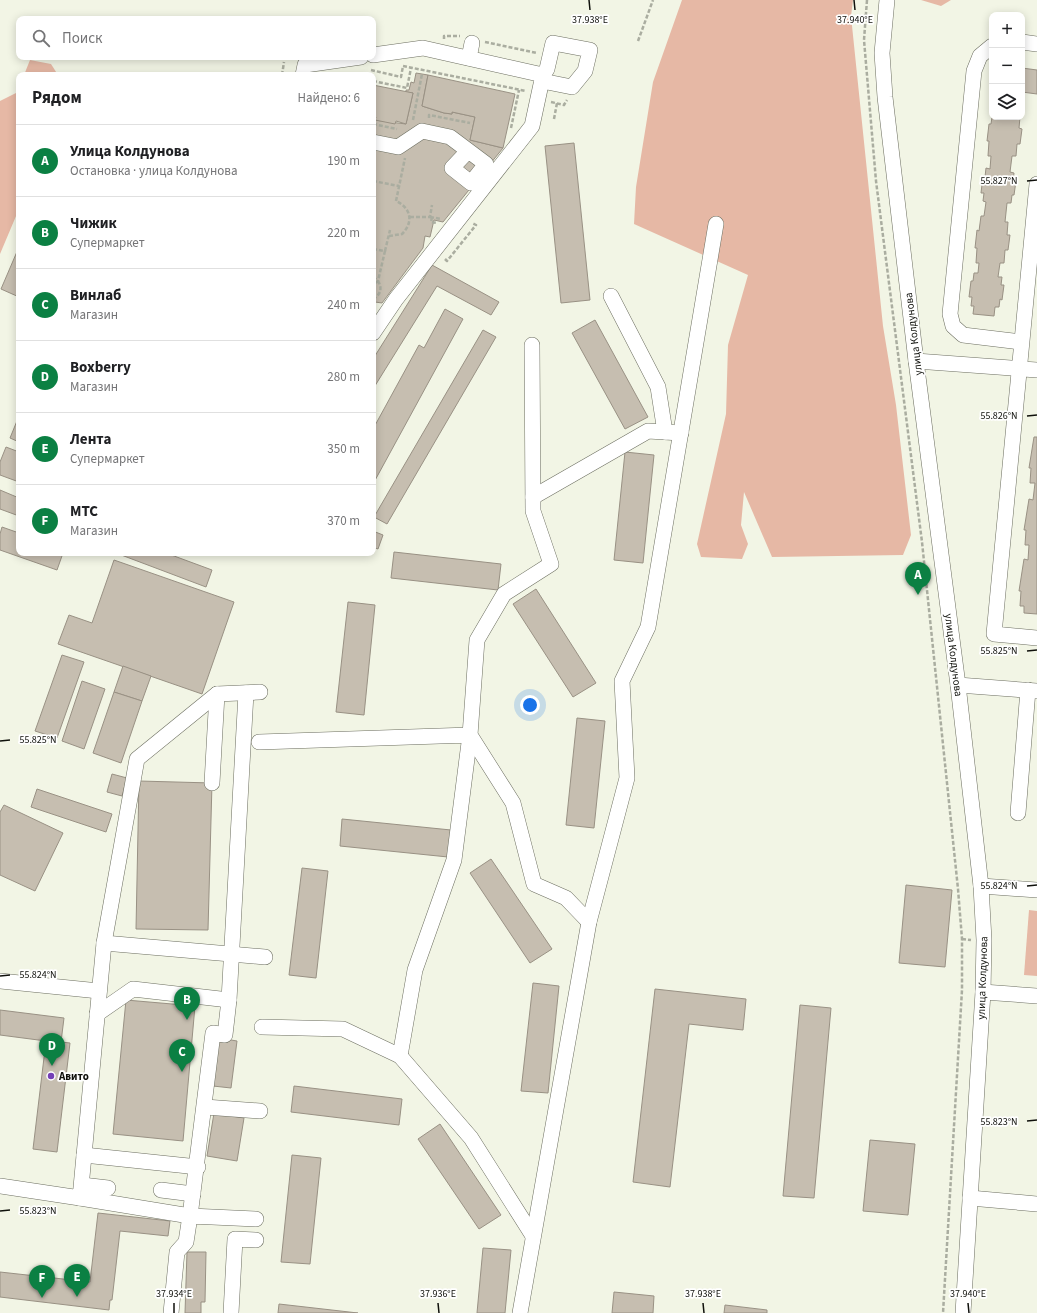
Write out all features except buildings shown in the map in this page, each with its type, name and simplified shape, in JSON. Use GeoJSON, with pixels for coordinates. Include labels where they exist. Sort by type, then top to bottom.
{"type":"FeatureCollection","features":[{"type":"Feature","properties":{"kind":"street","name":"улица Колдунова"},"geometry":{"type":"LineString","coordinates":[[887,0],[882,53],[916,360],[958,684],[981,886],[984,940],[983,992],[963,1313]]}},
{"type":"Feature","properties":{"kind":"street"},"geometry":{"type":"LineString","coordinates":[[1025,42],[1037,44]]}},
{"type":"Feature","properties":{"kind":"street"},"geometry":{"type":"LineString","coordinates":[[469,58],[472,43]]}},
{"type":"Feature","properties":{"kind":"street"},"geometry":{"type":"LineString","coordinates":[[376,55],[423,48],[469,58],[542,78],[532,126],[396,299],[376,329]]}},
{"type":"Feature","properties":{"kind":"street"},"geometry":{"type":"LineString","coordinates":[[990,48],[980,56],[974,71],[950,314],[953,326],[963,335],[1021,342]]}},
{"type":"Feature","properties":{"kind":"street"},"geometry":{"type":"LineString","coordinates":[[304,72],[305,65],[340,60]]}},
{"type":"Feature","properties":{"kind":"street"},"geometry":{"type":"LineString","coordinates":[[376,143],[398,147],[422,131],[450,137],[468,151]]}},
{"type":"Feature","properties":{"kind":"street"},"geometry":{"type":"LineString","coordinates":[[1037,184],[1018,369],[994,634],[1037,638]]}},
{"type":"Feature","properties":{"kind":"street"},"geometry":{"type":"LineString","coordinates":[[520,1313],[589,922],[627,778],[622,681],[648,627],[716,224]]}},
{"type":"Feature","properties":{"kind":"street"},"geometry":{"type":"LineString","coordinates":[[611,296],[658,386],[665,432]]}},
{"type":"Feature","properties":{"kind":"street"},"geometry":{"type":"LineString","coordinates":[[400,1056],[415,970],[454,860],[470,735],[477,640],[504,594],[551,564],[533,511],[532,345]]}},
{"type":"Feature","properties":{"kind":"street"},"geometry":{"type":"LineString","coordinates":[[916,360],[1037,370]]}},
{"type":"Feature","properties":{"kind":"street"},"geometry":{"type":"LineString","coordinates":[[532,497],[648,431],[681,432]]}},
{"type":"Feature","properties":{"kind":"street"},"geometry":{"type":"LineString","coordinates":[[958,684],[1033,691],[1018,813]]}},
{"type":"Feature","properties":{"kind":"street"},"geometry":{"type":"LineString","coordinates":[[81,1192],[104,943],[137,759],[217,694],[253,693],[233,954],[225,1035],[213,1033],[197,1172],[186,1242],[177,1252],[171,1313]]}},
{"type":"Feature","properties":{"kind":"street"},"geometry":{"type":"LineString","coordinates":[[212,783],[217,694]]}},
{"type":"Feature","properties":{"kind":"street"},"geometry":{"type":"LineString","coordinates":[[470,735],[512,803],[534,884],[566,898],[589,922]]}},
{"type":"Feature","properties":{"kind":"street"},"geometry":{"type":"LineString","coordinates":[[259,742],[470,735]]}},
{"type":"Feature","properties":{"kind":"street"},"geometry":{"type":"LineString","coordinates":[[981,886],[1037,890]]}},
{"type":"Feature","properties":{"kind":"street"},"geometry":{"type":"LineString","coordinates":[[104,943],[264,957]]}},
{"type":"Feature","properties":{"kind":"street"},"geometry":{"type":"LineString","coordinates":[[0,981],[99,991]]}},
{"type":"Feature","properties":{"kind":"street"},"geometry":{"type":"LineString","coordinates":[[97,1014],[133,990],[229,1000]]}},
{"type":"Feature","properties":{"kind":"street"},"geometry":{"type":"LineString","coordinates":[[983,992],[1037,996]]}},
{"type":"Feature","properties":{"kind":"street"},"geometry":{"type":"LineString","coordinates":[[262,1027],[343,1029],[400,1056],[471,1138],[533,1236]]}},
{"type":"Feature","properties":{"kind":"street"},"geometry":{"type":"LineString","coordinates":[[205,1107],[260,1111]]}},
{"type":"Feature","properties":{"kind":"street"},"geometry":{"type":"LineString","coordinates":[[84,1155],[197,1172]]}},
{"type":"Feature","properties":{"kind":"street"},"geometry":{"type":"LineString","coordinates":[[154,1172],[197,1172]]}},
{"type":"Feature","properties":{"kind":"street"},"geometry":{"type":"LineString","coordinates":[[0,1186],[81,1192],[190,1216],[256,1219]]}},
{"type":"Feature","properties":{"kind":"street"},"geometry":{"type":"LineString","coordinates":[[81,1192],[108,1188]]}},
{"type":"Feature","properties":{"kind":"street"},"geometry":{"type":"LineString","coordinates":[[161,1190],[193,1194]]}},
{"type":"Feature","properties":{"kind":"street"},"geometry":{"type":"LineString","coordinates":[[970,1198],[1037,1204]]}},
{"type":"Feature","properties":{"kind":"street"},"geometry":{"type":"LineString","coordinates":[[231,1313],[235,1239],[256,1240]]}},
{"type":"Feature","properties":{"kind":"path"},"geometry":{"type":"LineString","coordinates":[[638,41],[653,0]]}},
{"type":"Feature","properties":{"kind":"path"},"geometry":{"type":"LineString","coordinates":[[868,0],[864,40],[876,181],[922,542],[962,939],[962,990],[943,1313]]}},
{"type":"Feature","properties":{"kind":"path"},"geometry":{"type":"LineString","coordinates":[[282,72],[284,62]]}},
{"type":"Feature","properties":{"kind":"path"},"geometry":{"type":"LineString","coordinates":[[376,82],[408,88],[411,68]]}},
{"type":"Feature","properties":{"kind":"path"},"geometry":{"type":"LineString","coordinates":[[389,236],[402,234],[407,229],[410,217],[406,207],[396,201],[422,74]]}},
{"type":"Feature","properties":{"kind":"path"},"geometry":{"type":"LineString","coordinates":[[510,132],[519,90]]}},
{"type":"Feature","properties":{"kind":"path"},"geometry":{"type":"LineString","coordinates":[[554,119],[557,103]]}},
{"type":"Feature","properties":{"kind":"path"},"geometry":{"type":"LineString","coordinates":[[376,125],[397,129]]}},
{"type":"Feature","properties":{"kind":"path"},"geometry":{"type":"LineString","coordinates":[[376,182],[399,186]]}},
{"type":"Feature","properties":{"kind":"path"},"geometry":{"type":"LineString","coordinates":[[432,205],[431,222],[437,223]]}},
{"type":"Feature","properties":{"kind":"path"},"geometry":{"type":"LineString","coordinates":[[410,217],[431,217],[444,220]]}},
{"type":"Feature","properties":{"kind":"path"},"geometry":{"type":"LineString","coordinates":[[376,296],[380,292],[378,281],[390,230]]}},
{"type":"Feature","properties":{"kind":"path"},"geometry":{"type":"LineString","coordinates":[[376,250],[385,251]]}},
{"type":"Feature","properties":{"kind":"shaded area"},"geometry":{"type":"Polygon","coordinates":[[[682,0],[853,0],[851,16],[883,326],[896,405],[911,535],[903,555],[772,557],[744,492],[741,525],[748,544],[742,559],[701,557],[697,544],[726,414],[728,345],[748,275],[634,224],[636,187],[653,82],[682,0]]]}},
{"type":"Feature","properties":{"kind":"shaded area"},"geometry":{"type":"Polygon","coordinates":[[[921,0],[951,0],[941,6],[921,0]]]}},
{"type":"Feature","properties":{"kind":"shaded area"},"geometry":{"type":"Polygon","coordinates":[[[30,60],[51,64],[56,72],[25,72],[30,60]]]}},
{"type":"Feature","properties":{"kind":"shaded area"},"geometry":{"type":"Polygon","coordinates":[[[16,93],[16,216],[0,254],[0,101],[16,93]]]}},
{"type":"Feature","properties":{"kind":"shaded area"},"geometry":{"type":"Polygon","coordinates":[[[1029,910],[1037,911],[1037,976],[1024,975],[1029,910]]]}},
{"type":"Feature","properties":{"kind":"place","name":"Улица Колдунова"},"geometry":{"type":"Point","coordinates":[918,595]}},
{"type":"Feature","properties":{"kind":"place","name":"Чижик"},"geometry":{"type":"Point","coordinates":[187,1020]}},
{"type":"Feature","properties":{"kind":"place","name":"Boxberry"},"geometry":{"type":"Point","coordinates":[52,1066]}},
{"type":"Feature","properties":{"kind":"place","name":"Винлаб"},"geometry":{"type":"Point","coordinates":[182,1072]}},
{"type":"Feature","properties":{"kind":"place","name":"Авито"},"geometry":{"type":"Point","coordinates":[51,1076]}},
{"type":"Feature","properties":{"kind":"place","name":"Лента"},"geometry":{"type":"Point","coordinates":[77,1297]}},
{"type":"Feature","properties":{"kind":"place","name":"МТС"},"geometry":{"type":"Point","coordinates":[42,1298]}}]}
